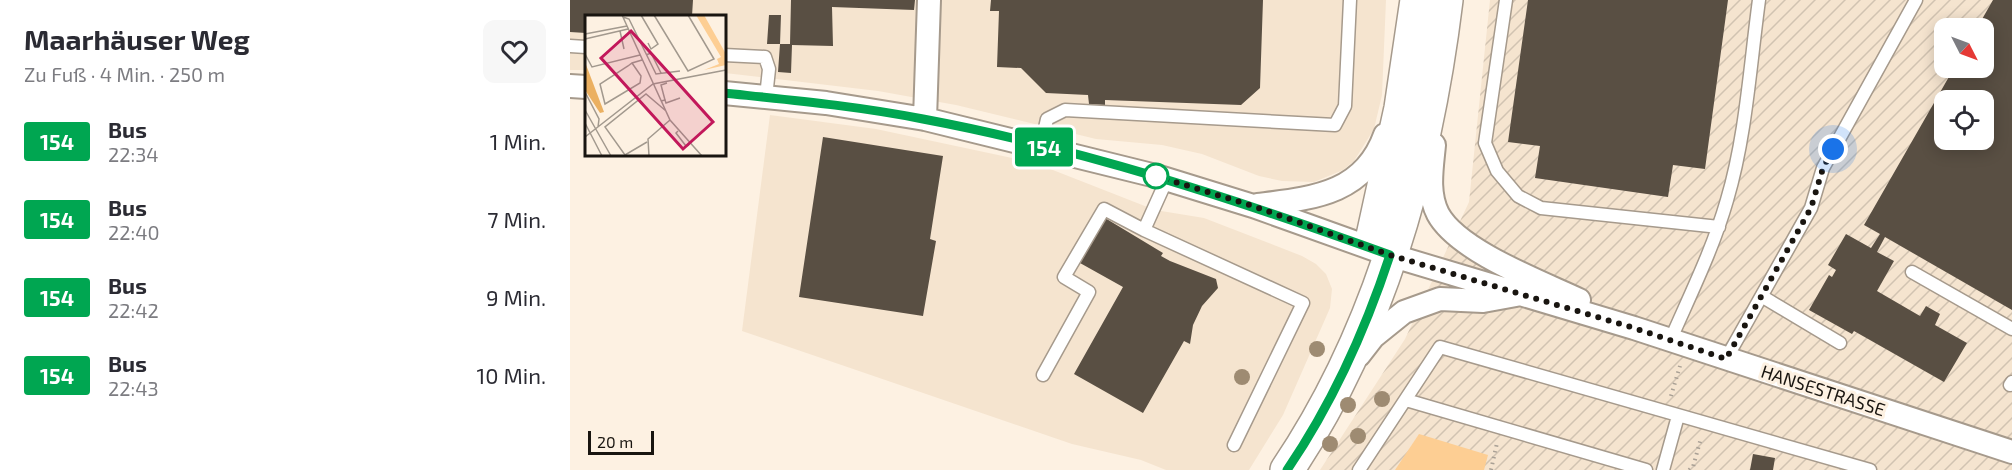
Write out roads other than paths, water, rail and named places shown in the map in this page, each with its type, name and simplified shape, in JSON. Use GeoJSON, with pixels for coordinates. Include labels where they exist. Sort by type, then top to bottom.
{"type":"FeatureCollection","features":[{"type":"Feature","properties":{"kind":"main road"},"geometry":{"type":"LineString","coordinates":[[1287,470],[1340,379],[1373,306],[1417,0]]}},
{"type":"Feature","properties":{"kind":"main road"},"geometry":{"type":"LineString","coordinates":[[1263,470],[1300,409],[1380,251],[1435,87],[1446,0]]}},
{"type":"Feature","properties":{"kind":"street"},"geometry":{"type":"LineString","coordinates":[[925,119],[929,0]]}},
{"type":"Feature","properties":{"kind":"street"},"geometry":{"type":"LineString","coordinates":[[570,86],[585,87]]}},
{"type":"Feature","properties":{"kind":"street","name":"HANSESTRASSE"},"geometry":{"type":"LineString","coordinates":[[1435,87],[1437,125],[1431,174],[1432,193],[1438,214],[1456,236],[1479,252],[1634,328]]}},
{"type":"Feature","properties":{"kind":"street","name":"HANSESTRASSE"},"geometry":{"type":"LineString","coordinates":[[726,93],[826,103],[925,119],[1167,179],[1253,206],[1380,251],[1634,328],[2012,452]]}},
{"type":"Feature","properties":{"kind":"street","name":"HANSESTRASSE"},"geometry":{"type":"LineString","coordinates":[[1253,206],[1301,200],[1347,185],[1363,174],[1378,154],[1385,135],[1401,108]]}},
{"type":"Feature","properties":{"kind":"street","name":"HANSESTRASSE"},"geometry":{"type":"LineString","coordinates":[[1340,379],[1373,337],[1404,312],[1440,299],[1484,301],[1520,294]]}},
{"type":"Feature","properties":{"kind":"lane"},"geometry":{"type":"LineString","coordinates":[[1041,146],[1047,119],[1065,110],[1335,125],[1345,106],[1350,0]]}},
{"type":"Feature","properties":{"kind":"lane"},"geometry":{"type":"LineString","coordinates":[[1506,0],[1485,143],[1497,171],[1518,196],[1541,208],[1719,227]]}},
{"type":"Feature","properties":{"kind":"lane"},"geometry":{"type":"LineString","coordinates":[[1670,341],[1719,227],[1735,170],[1759,0]]}},
{"type":"Feature","properties":{"kind":"lane"},"geometry":{"type":"LineString","coordinates":[[1726,359],[1763,297],[1811,208],[1823,168],[1916,0]]}},
{"type":"Feature","properties":{"kind":"lane"},"geometry":{"type":"LineString","coordinates":[[570,46],[585,47]]}},
{"type":"Feature","properties":{"kind":"lane"},"geometry":{"type":"LineString","coordinates":[[726,55],[765,57],[769,69],[766,97]]}},
{"type":"Feature","properties":{"kind":"lane"},"geometry":{"type":"LineString","coordinates":[[1144,230],[1167,179]]}},
{"type":"Feature","properties":{"kind":"lane"},"geometry":{"type":"LineString","coordinates":[[1043,375],[1089,292],[1064,277],[1104,208],[1144,230],[1303,303],[1234,445]]}},
{"type":"Feature","properties":{"kind":"lane"},"geometry":{"type":"LineString","coordinates":[[1912,272],[2012,329]]}},
{"type":"Feature","properties":{"kind":"lane"},"geometry":{"type":"LineString","coordinates":[[1763,297],[1840,343]]}},
{"type":"Feature","properties":{"kind":"lane"},"geometry":{"type":"LineString","coordinates":[[1359,470],[1440,347],[1870,470]]}},
{"type":"Feature","properties":{"kind":"lane"},"geometry":{"type":"LineString","coordinates":[[1406,400],[1646,470]]}},
{"type":"Feature","properties":{"kind":"lane"},"geometry":{"type":"LineString","coordinates":[[1662,470],[1678,416]]}}]}
